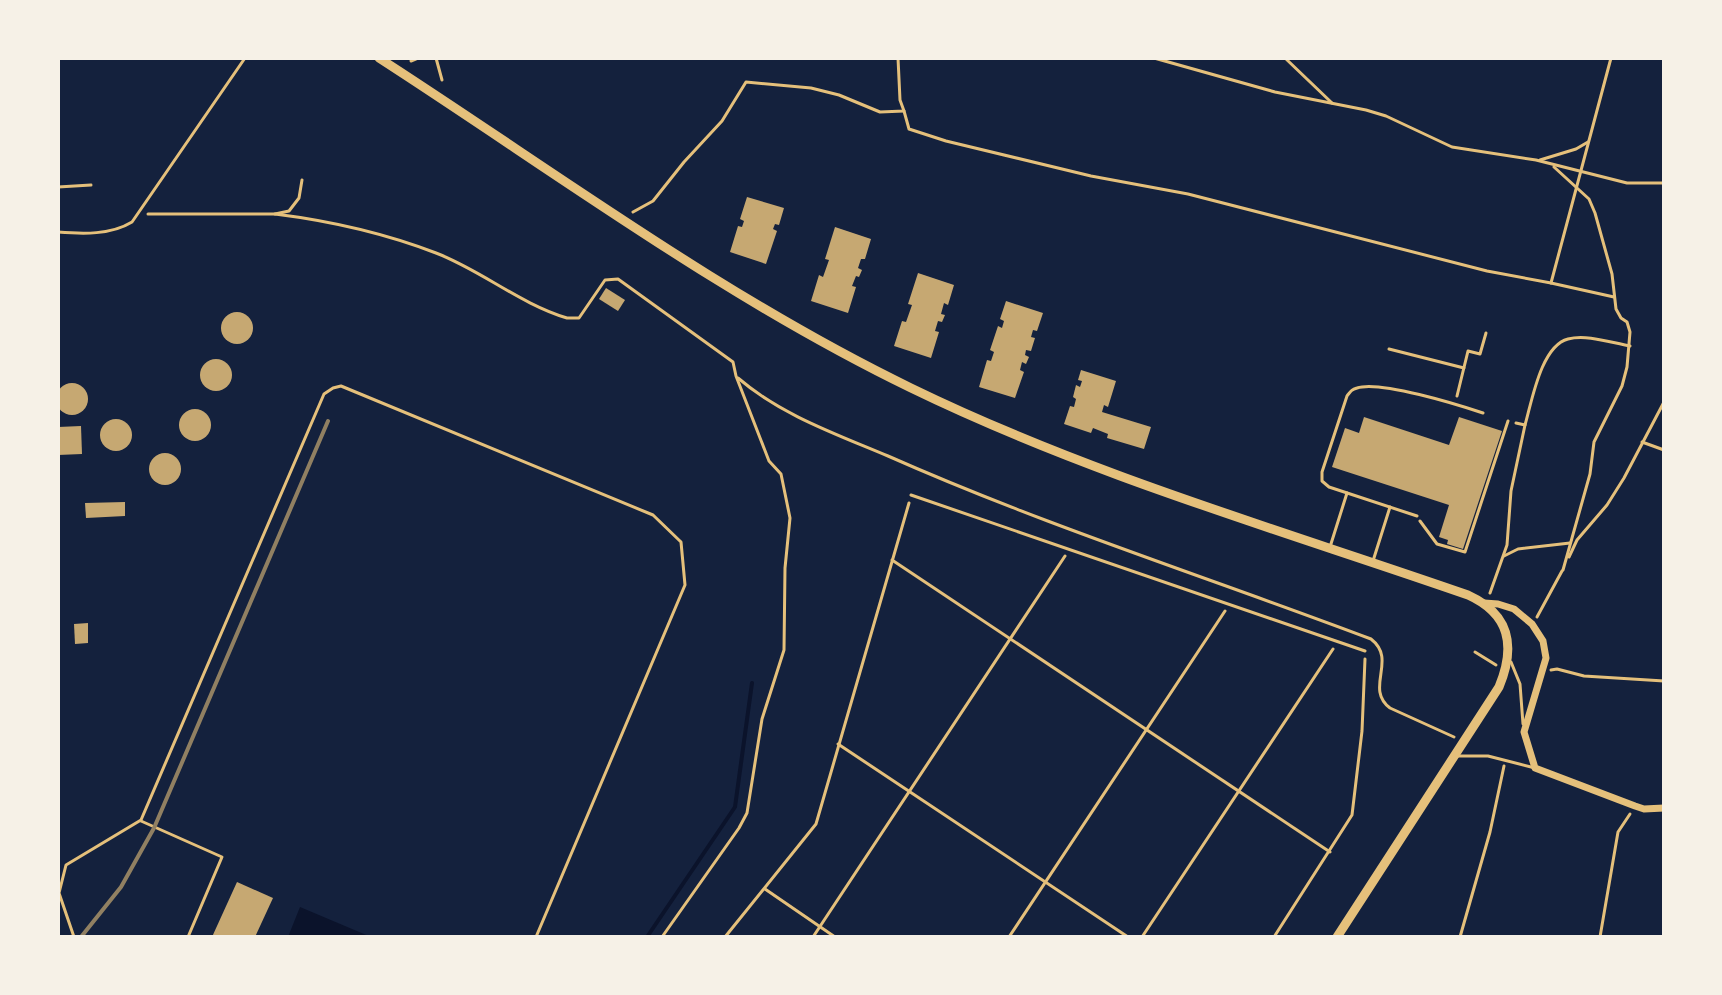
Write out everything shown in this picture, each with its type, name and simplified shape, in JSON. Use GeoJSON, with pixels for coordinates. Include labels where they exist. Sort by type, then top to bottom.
{"type":"FeatureCollection","features":[{"type":"Feature","properties":{"kind":"street"},"geometry":{"type":"LineString","coordinates":[[379,58],[723,284],[868,367],[969,416],[1122,478],[1484,603],[1502,621],[1508,642],[1508,657],[1496,694],[1337,937]]}},
{"type":"Feature","properties":{"kind":"street"},"geometry":{"type":"LineString","coordinates":[[1484,603],[1514,609],[1532,624],[1543,641],[1546,658],[1544,671],[1524,732],[1535,768],[1644,809],[1664,808]]}},
{"type":"Feature","properties":{"kind":"lane"},"geometry":{"type":"LineString","coordinates":[[58,232],[121,229],[140,214],[245,58]]}},
{"type":"Feature","properties":{"kind":"lane"},"geometry":{"type":"LineString","coordinates":[[1417,516],[1326,485],[1321,477],[1350,391],[1365,387],[1423,395],[1483,413]]}},
{"type":"Feature","properties":{"kind":"lane"},"geometry":{"type":"LineString","coordinates":[[74,937],[59,893],[66,865],[141,820],[324,394],[333,388],[348,388],[653,515],[681,542],[685,585],[536,937]]}},
{"type":"Feature","properties":{"kind":"lane"},"geometry":{"type":"LineString","coordinates":[[1329,548],[1347,493]]}},
{"type":"Feature","properties":{"kind":"lane"},"geometry":{"type":"LineString","coordinates":[[911,495],[1365,651]]}},
{"type":"Feature","properties":{"kind":"lane"},"geometry":{"type":"LineString","coordinates":[[1372,562],[1390,507]]}},
{"type":"Feature","properties":{"kind":"lane"},"geometry":{"type":"LineString","coordinates":[[1508,657],[1520,684],[1524,732]]}},
{"type":"Feature","properties":{"kind":"lane"},"geometry":{"type":"LineString","coordinates":[[1457,756],[1488,756],[1535,768]]}},
{"type":"Feature","properties":{"kind":"lane"},"geometry":{"type":"LineString","coordinates":[[141,820],[222,857],[188,937]]}},
{"type":"Feature","properties":{"kind":"path"},"geometry":{"type":"LineString","coordinates":[[411,61],[418,58]]}},
{"type":"Feature","properties":{"kind":"path"},"geometry":{"type":"LineString","coordinates":[[436,58],[442,80]]}},
{"type":"Feature","properties":{"kind":"path"},"geometry":{"type":"LineString","coordinates":[[898,58],[900,100],[909,129],[1091,176],[1188,194],[1487,271],[1614,297]]}},
{"type":"Feature","properties":{"kind":"path"},"geometry":{"type":"LineString","coordinates":[[1154,58],[1275,92],[1386,116],[1452,147],[1536,160],[1627,183],[1664,183]]}},
{"type":"Feature","properties":{"kind":"path"},"geometry":{"type":"LineString","coordinates":[[1285,58],[1332,103]]}},
{"type":"Feature","properties":{"kind":"path"},"geometry":{"type":"LineString","coordinates":[[1551,283],[1611,58]]}},
{"type":"Feature","properties":{"kind":"path"},"geometry":{"type":"LineString","coordinates":[[622,218],[653,201],[722,121],[746,82],[811,88],[839,95],[880,112],[904,111]]}},
{"type":"Feature","properties":{"kind":"path"},"geometry":{"type":"LineString","coordinates":[[1536,160],[1576,149],[1591,138]]}},
{"type":"Feature","properties":{"kind":"path"},"geometry":{"type":"LineString","coordinates":[[1548,164],[1589,199],[1603,235],[1616,309],[1627,322],[1630,332],[1622,386],[1594,442],[1590,474],[1563,570]]}},
{"type":"Feature","properties":{"kind":"path"},"geometry":{"type":"LineString","coordinates":[[275,214],[289,211],[299,198],[302,180]]}},
{"type":"Feature","properties":{"kind":"path"},"geometry":{"type":"LineString","coordinates":[[58,187],[91,185]]}},
{"type":"Feature","properties":{"kind":"path"},"geometry":{"type":"LineString","coordinates":[[140,214],[275,214],[372,231],[437,253],[493,284],[567,318],[579,318],[605,280],[618,279],[733,362],[769,461],[781,474],[787,499],[790,532],[785,568],[784,650],[762,719],[747,813],[662,937]]}},
{"type":"Feature","properties":{"kind":"path"},"geometry":{"type":"LineString","coordinates":[[1455,404],[1468,351],[1480,354],[1486,333]]}},
{"type":"Feature","properties":{"kind":"path"},"geometry":{"type":"LineString","coordinates":[[1484,603],[1504,556],[1509,533],[1511,491],[1525,425],[1543,364],[1551,350],[1568,339],[1585,338],[1630,346]]}},
{"type":"Feature","properties":{"kind":"path"},"geometry":{"type":"LineString","coordinates":[[1389,349],[1464,368]]}},
{"type":"Feature","properties":{"kind":"path"},"geometry":{"type":"LineString","coordinates":[[736,376],[766,400],[926,474],[1371,639],[1382,652],[1379,692],[1383,702],[1465,743]]}},
{"type":"Feature","properties":{"kind":"path"},"geometry":{"type":"LineString","coordinates":[[1532,624],[1577,540],[1607,505],[1624,478],[1664,402]]}},
{"type":"Feature","properties":{"kind":"path"},"geometry":{"type":"LineString","coordinates":[[1417,516],[1437,544],[1465,552],[1508,421]]}},
{"type":"Feature","properties":{"kind":"path"},"geometry":{"type":"LineString","coordinates":[[1516,423],[1525,425]]}},
{"type":"Feature","properties":{"kind":"path"},"geometry":{"type":"LineString","coordinates":[[1642,442],[1664,450]]}},
{"type":"Feature","properties":{"kind":"path"},"geometry":{"type":"LineString","coordinates":[[725,937],[816,824],[911,495]]}},
{"type":"Feature","properties":{"kind":"path"},"geometry":{"type":"LineString","coordinates":[[1504,556],[1518,549],[1577,540]]}},
{"type":"Feature","properties":{"kind":"path"},"geometry":{"type":"LineString","coordinates":[[813,937],[1069,550]]}},
{"type":"Feature","properties":{"kind":"path"},"geometry":{"type":"LineString","coordinates":[[892,560],[1330,852]]}},
{"type":"Feature","properties":{"kind":"path"},"geometry":{"type":"LineString","coordinates":[[1009,937],[1229,604]]}},
{"type":"Feature","properties":{"kind":"path"},"geometry":{"type":"LineString","coordinates":[[1142,937],[1338,642]]}},
{"type":"Feature","properties":{"kind":"path"},"geometry":{"type":"LineString","coordinates":[[1274,937],[1352,815],[1362,731],[1365,651]]}},
{"type":"Feature","properties":{"kind":"path"},"geometry":{"type":"LineString","coordinates":[[1475,652],[1505,670]]}},
{"type":"Feature","properties":{"kind":"path"},"geometry":{"type":"LineString","coordinates":[[1544,671],[1557,669],[1584,676],[1664,681]]}},
{"type":"Feature","properties":{"kind":"path"},"geometry":{"type":"LineString","coordinates":[[838,744],[1128,937]]}},
{"type":"Feature","properties":{"kind":"path"},"geometry":{"type":"LineString","coordinates":[[1460,937],[1490,832],[1505,761]]}},
{"type":"Feature","properties":{"kind":"path"},"geometry":{"type":"LineString","coordinates":[[1600,937],[1618,832],[1635,806]]}},
{"type":"Feature","properties":{"kind":"path"},"geometry":{"type":"LineString","coordinates":[[765,889],[835,937]]}},
{"type":"Feature","properties":{"kind":"water"},"geometry":{"type":"Polygon","coordinates":[[[300,907],[371,937],[288,937],[300,907]]]}},
{"type":"Feature","properties":{"kind":"building"},"geometry":{"type":"Polygon","coordinates":[[[747,197],[784,208],[779,225],[775,224],[773,229],[777,231],[766,264],[730,252],[738,226],[742,227],[744,221],[740,219],[747,197]]]}},
{"type":"Feature","properties":{"kind":"building"},"geometry":{"type":"Polygon","coordinates":[[[835,227],[871,239],[865,259],[861,259],[858,268],[862,270],[852,286],[856,287],[848,313],[811,301],[819,275],[823,277],[829,260],[825,259],[835,227]]]}},
{"type":"Feature","properties":{"kind":"building"},"geometry":{"type":"Polygon","coordinates":[[[918,273],[954,285],[948,305],[944,303],[942,322],[938,321],[935,331],[939,332],[931,358],[894,346],[902,321],[906,322],[912,305],[908,304],[918,273]]]}},
{"type":"Feature","properties":{"kind":"building"},"geometry":{"type":"Polygon","coordinates":[[[606,288],[625,300],[618,311],[599,299],[606,288]]]}},
{"type":"Feature","properties":{"kind":"building"},"geometry":{"type":"Polygon","coordinates":[[[1006,301],[1043,313],[1037,331],[1033,330],[1031,337],[1035,338],[1031,351],[1026,350],[1025,355],[1029,357],[1026,364],[1022,362],[1020,370],[1024,372],[1015,398],[979,387],[987,360],[991,361],[994,352],[990,350],[998,326],[1002,328],[1004,321],[1000,319],[1006,301]]]}},
{"type":"Feature","properties":{"kind":"building"},"geometry":{"type":"Polygon","coordinates":[[[237,312],[249,316],[253,328],[249,340],[237,344],[225,340],[221,328],[225,316],[237,312]]]}},
{"type":"Feature","properties":{"kind":"building"},"geometry":{"type":"Polygon","coordinates":[[[216,359],[228,363],[232,375],[228,387],[216,391],[204,387],[200,375],[204,363],[216,359]]]}},
{"type":"Feature","properties":{"kind":"building"},"geometry":{"type":"Polygon","coordinates":[[[1081,370],[1116,381],[1108,407],[1104,405],[1102,412],[1151,427],[1144,449],[1107,438],[1108,434],[1093,428],[1091,433],[1064,424],[1070,406],[1074,407],[1076,385],[1080,387],[1082,381],[1078,380],[1081,370]]]}},
{"type":"Feature","properties":{"kind":"building"},"geometry":{"type":"Polygon","coordinates":[[[72,383],[83,388],[88,399],[83,410],[72,415],[61,410],[56,399],[61,388],[72,383]]]}},
{"type":"Feature","properties":{"kind":"building"},"geometry":{"type":"Polygon","coordinates":[[[195,409],[207,413],[211,425],[207,437],[195,441],[183,437],[179,425],[183,413],[195,409]]]}},
{"type":"Feature","properties":{"kind":"building"},"geometry":{"type":"Polygon","coordinates":[[[1364,417],[1449,445],[1459,417],[1502,431],[1463,549],[1447,544],[1448,540],[1439,537],[1449,505],[1332,467],[1345,428],[1359,433],[1364,417]]]}},
{"type":"Feature","properties":{"kind":"building"},"geometry":{"type":"Polygon","coordinates":[[[116,419],[128,423],[132,435],[128,447],[116,451],[104,447],[100,435],[104,423],[116,419]]]}},
{"type":"Feature","properties":{"kind":"building"},"geometry":{"type":"Polygon","coordinates":[[[81,426],[82,454],[58,455],[58,427],[81,426]]]}},
{"type":"Feature","properties":{"kind":"building"},"geometry":{"type":"Polygon","coordinates":[[[165,453],[177,457],[181,469],[177,481],[165,485],[153,481],[149,469],[153,457],[165,453]]]}},
{"type":"Feature","properties":{"kind":"building"},"geometry":{"type":"Polygon","coordinates":[[[125,502],[125,516],[86,518],[85,503],[125,502]]]}},
{"type":"Feature","properties":{"kind":"building"},"geometry":{"type":"Polygon","coordinates":[[[88,623],[88,643],[75,644],[74,624],[88,623]]]}},
{"type":"Feature","properties":{"kind":"building"},"geometry":{"type":"Polygon","coordinates":[[[237,882],[273,898],[255,937],[212,937],[237,882]]]}},
{"type":"Feature","properties":{"kind":"waterway"},"geometry":{"type":"LineString","coordinates":[[647,937],[735,807],[752,683]]}},
{"type":"Feature","properties":{"kind":"railway"},"geometry":{"type":"LineString","coordinates":[[81,937],[121,887],[154,828],[328,421]]}}]}
